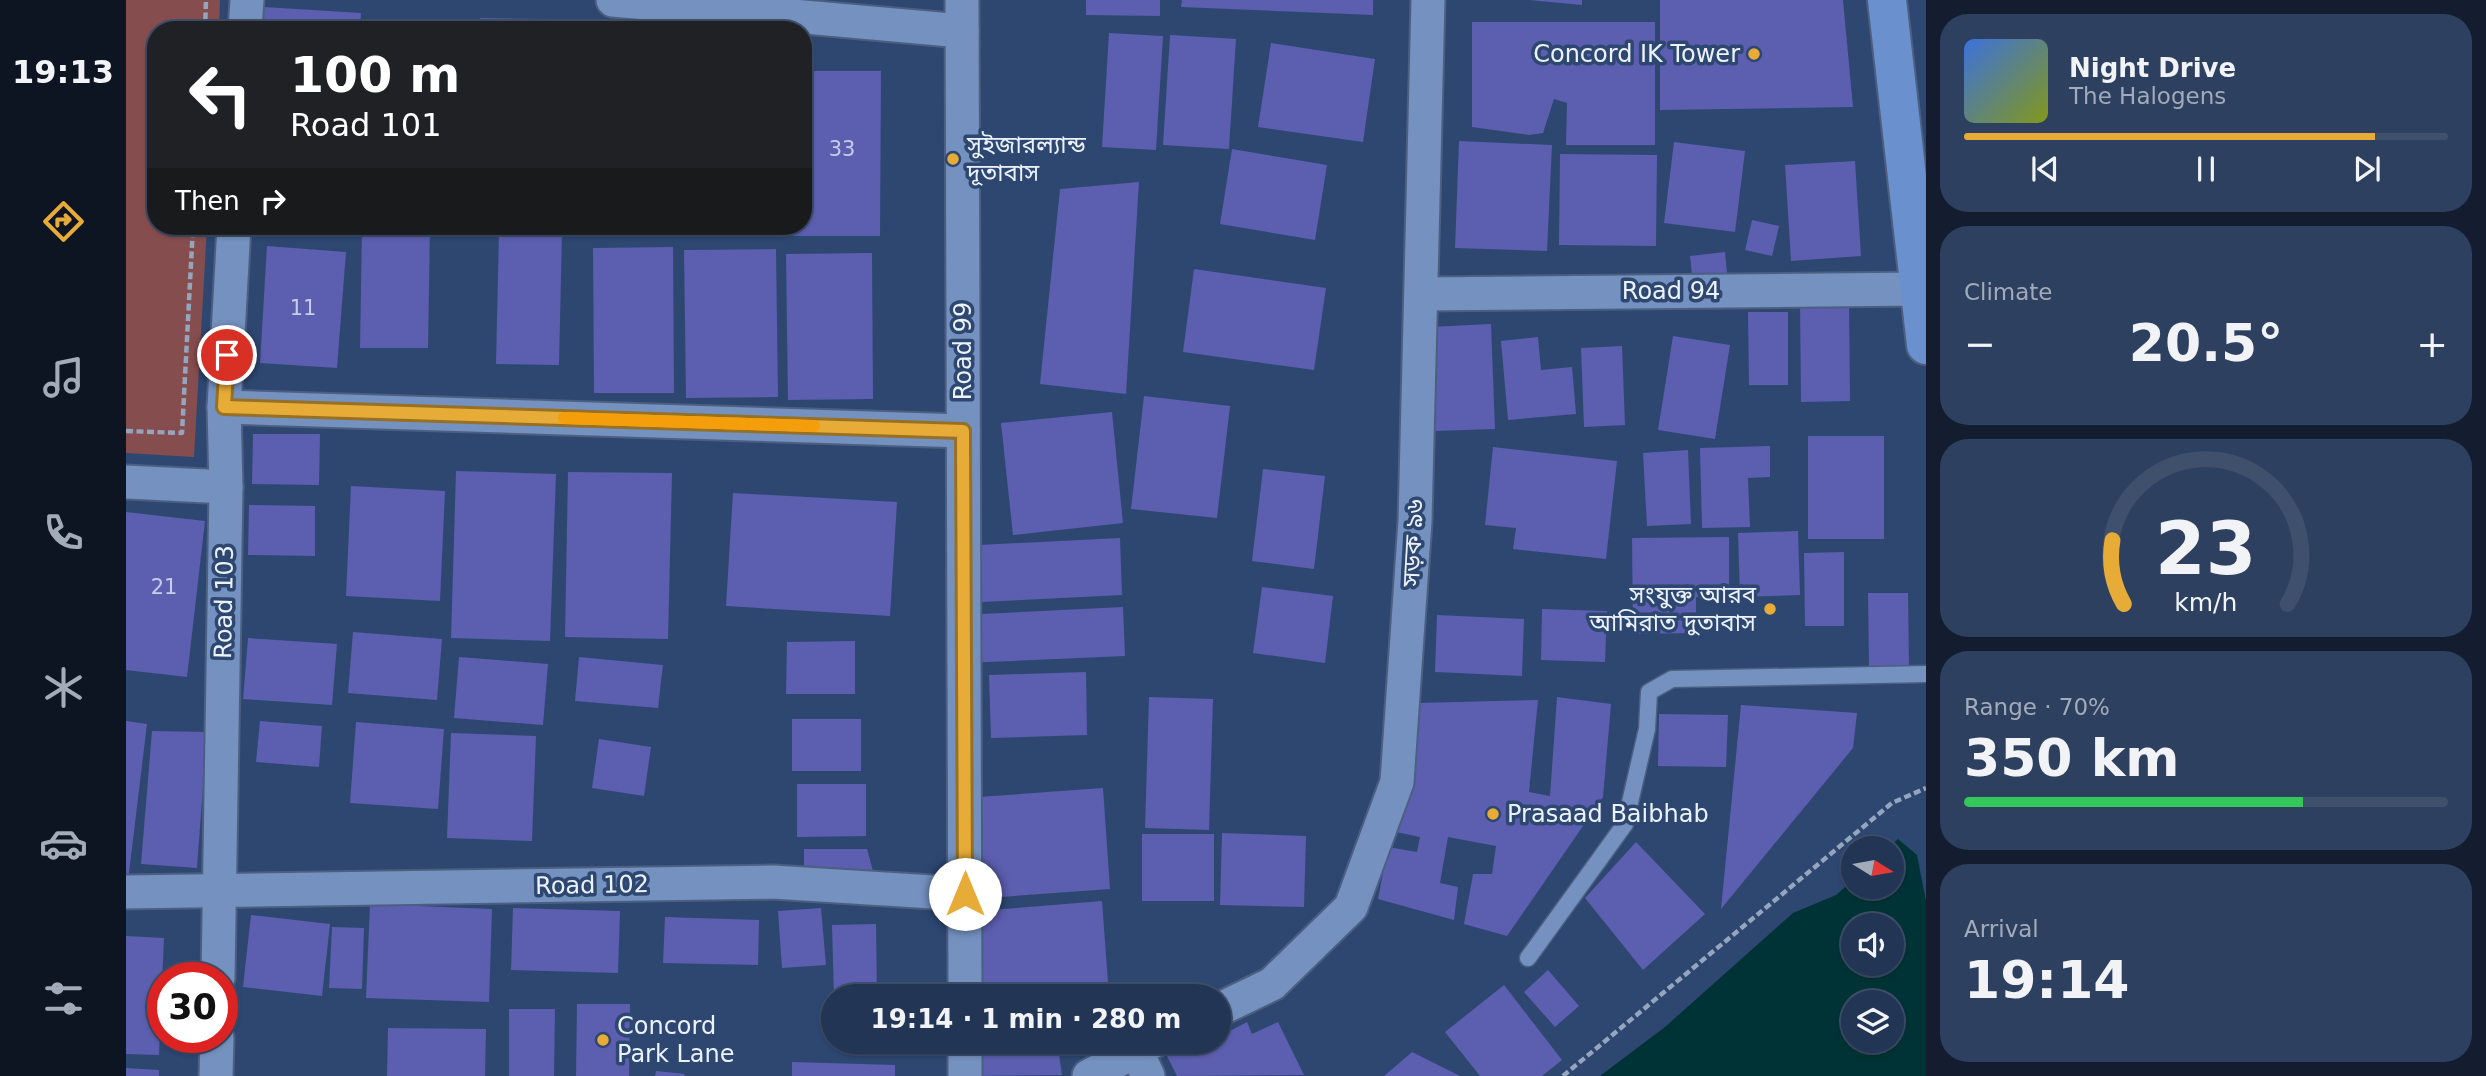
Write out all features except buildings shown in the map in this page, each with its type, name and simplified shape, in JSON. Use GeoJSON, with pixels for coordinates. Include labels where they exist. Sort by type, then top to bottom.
{"type":"FeatureCollection","features":[{"type":"Feature","properties":{"kind":"main road"},"geometry":{"type":"LineString","coordinates":[[1886,0],[1923,289],[1926,345]]}},
{"type":"Feature","properties":{"kind":"street"},"geometry":{"type":"LineString","coordinates":[[246,21],[247,0]]}},
{"type":"Feature","properties":{"kind":"street"},"geometry":{"type":"LineString","coordinates":[[613,0],[962,15]]}},
{"type":"Feature","properties":{"kind":"street","name":"সড়ক ৯৬"},"geometry":{"type":"LineString","coordinates":[[1231,1004],[1272,984],[1351,907],[1397,782],[1415,521],[1428,0]]}},
{"type":"Feature","properties":{"kind":"street","name":"Road 99"},"geometry":{"type":"LineString","coordinates":[[962,15],[965,984]]}},
{"type":"Feature","properties":{"kind":"street","name":"Road 103"},"geometry":{"type":"LineString","coordinates":[[218,962],[226,487],[224,407],[234,235]]}},
{"type":"Feature","properties":{"kind":"street","name":"Road 94"},"geometry":{"type":"LineString","coordinates":[[1422,294],[1923,289]]}},
{"type":"Feature","properties":{"kind":"street"},"geometry":{"type":"LineString","coordinates":[[224,407],[963,431]]}},
{"type":"Feature","properties":{"kind":"street"},"geometry":{"type":"LineString","coordinates":[[126,482],[226,487]]}},
{"type":"Feature","properties":{"kind":"street","name":"Road 102"},"geometry":{"type":"LineString","coordinates":[[126,892],[773,883],[965,894]]}},
{"type":"Feature","properties":{"kind":"street"},"geometry":{"type":"LineString","coordinates":[[216,1076],[217,1053]]}},
{"type":"Feature","properties":{"kind":"street"},"geometry":{"type":"LineString","coordinates":[[965,1054],[965,1076]]}},
{"type":"Feature","properties":{"kind":"street"},"geometry":{"type":"LineString","coordinates":[[1089,1076],[1146,1056]]}},
{"type":"Feature","properties":{"kind":"lane"},"geometry":{"type":"LineString","coordinates":[[1528,958],[1625,824],[1647,729],[1649,692],[1672,679],[1926,674]]}},
{"type":"Feature","properties":{"kind":"path"},"geometry":{"type":"LineString","coordinates":[[205,21],[206,0]]}},
{"type":"Feature","properties":{"kind":"path"},"geometry":{"type":"LineString","coordinates":[[126,431],[182,433],[193,235]]}},
{"type":"Feature","properties":{"kind":"path"},"geometry":{"type":"LineString","coordinates":[[1563,1076],[1892,803],[1926,789]]}},
{"type":"Feature","properties":{"kind":"shaded area"},"geometry":{"type":"Polygon","coordinates":[[[126,0],[220,0],[219,21],[147,21],[147,235],[206,235],[194,457],[126,453],[126,0]]]}},
{"type":"Feature","properties":{"kind":"shaded area"},"geometry":{"type":"Polygon","coordinates":[[[1904,844],[1917,855],[1926,901],[1926,1076],[1600,1076],[1665,1027],[1793,913],[1841,891],[1841,900],[1904,900],[1904,844]]]}},
{"type":"Feature","properties":{"kind":"slow traffic"},"geometry":{"type":"LineString","coordinates":[[564,418],[814,426]]}},
{"type":"Feature","properties":{"kind":"place","name":"Concord IK Tower"},"geometry":{"type":"Point","coordinates":[1754,54]}},
{"type":"Feature","properties":{"kind":"place","name":"সুইজারল্যান্ড দূতাবাস"},"geometry":{"type":"Point","coordinates":[953,159]}},
{"type":"Feature","properties":{"kind":"place","name":"সংযুক্ত আরব আমিরাত দুতাবাস"},"geometry":{"type":"Point","coordinates":[1770,609]}},
{"type":"Feature","properties":{"kind":"place","name":"Prasaad Baibhab"},"geometry":{"type":"Point","coordinates":[1493,814]}},
{"type":"Feature","properties":{"kind":"place","name":"Concord Park Lane"},"geometry":{"type":"Point","coordinates":[603,1040]}},
{"type":"Feature","properties":{"kind":"route"},"geometry":{"type":"LineString","coordinates":[[227,355],[224,407],[963,431],[965,894]]}}]}
